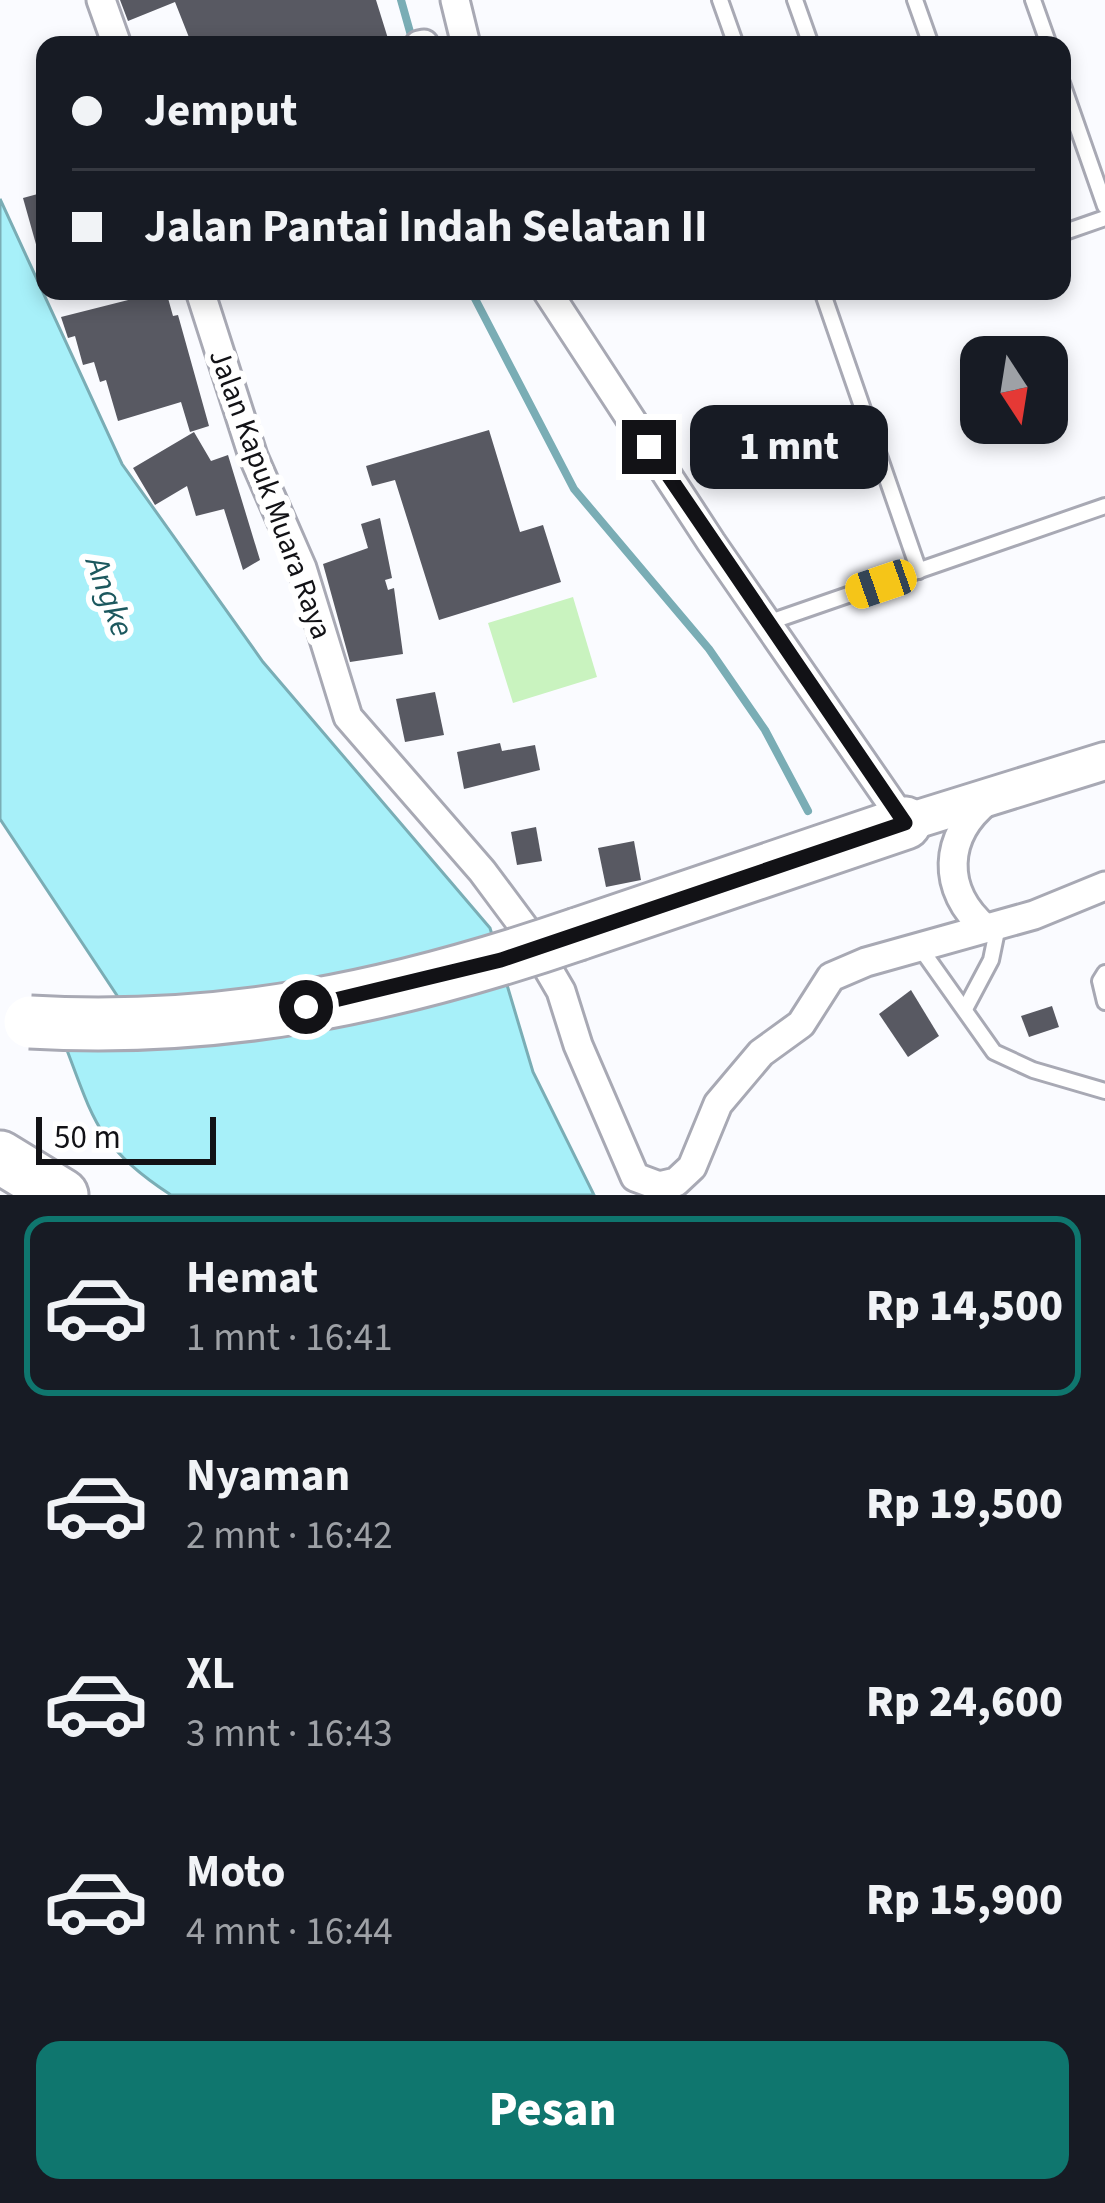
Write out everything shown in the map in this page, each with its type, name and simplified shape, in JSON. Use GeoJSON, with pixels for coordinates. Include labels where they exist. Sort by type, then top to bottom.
{"type":"FeatureCollection","features":[{"type":"Feature","properties":{"kind":"highway"},"geometry":{"type":"LineString","coordinates":[[15,1019],[121,1027],[265,1015],[419,982],[578,934],[899,813]]}},
{"type":"Feature","properties":{"kind":"highway"},"geometry":{"type":"LineString","coordinates":[[0,1157],[62,1195]]}},
{"type":"Feature","properties":{"kind":"street"},"geometry":{"type":"LineString","coordinates":[[101,0],[114,36]]}},
{"type":"Feature","properties":{"kind":"street"},"geometry":{"type":"LineString","coordinates":[[455,0],[464,36]]}},
{"type":"Feature","properties":{"kind":"street","name":"Jalan Kapuk Muara Raya"},"geometry":{"type":"LineString","coordinates":[[203,300],[253,456],[302,568],[342,697],[361,735],[453,837],[523,926],[561,991],[578,1045],[635,1177],[659,1186],[676,1182],[692,1167],[718,1104],[761,1054],[801,1024],[832,977],[866,962],[921,949]]}},
{"type":"Feature","properties":{"kind":"street"},"geometry":{"type":"LineString","coordinates":[[553,300],[899,813],[988,800],[1105,761]]}},
{"type":"Feature","properties":{"kind":"street"},"geometry":{"type":"LineString","coordinates":[[988,800],[962,827],[952,863],[960,900],[992,927]]}},
{"type":"Feature","properties":{"kind":"street"},"geometry":{"type":"LineString","coordinates":[[921,949],[1105,886]]}},
{"type":"Feature","properties":{"kind":"lane"},"geometry":{"type":"LineString","coordinates":[[720,0],[733,36]]}},
{"type":"Feature","properties":{"kind":"lane"},"geometry":{"type":"LineString","coordinates":[[795,0],[808,36]]}},
{"type":"Feature","properties":{"kind":"lane"},"geometry":{"type":"LineString","coordinates":[[915,0],[928,36]]}},
{"type":"Feature","properties":{"kind":"lane"},"geometry":{"type":"LineString","coordinates":[[1033,0],[1045,36]]}},
{"type":"Feature","properties":{"kind":"lane"},"geometry":{"type":"LineString","coordinates":[[1071,109],[1105,206]]}},
{"type":"Feature","properties":{"kind":"lane"},"geometry":{"type":"LineString","coordinates":[[1071,229],[1105,218]]}},
{"type":"Feature","properties":{"kind":"lane"},"geometry":{"type":"LineString","coordinates":[[825,300],[919,571]]}},
{"type":"Feature","properties":{"kind":"lane"},"geometry":{"type":"LineString","coordinates":[[767,623],[1105,506]]}},
{"type":"Feature","properties":{"kind":"lane"},"geometry":{"type":"LineString","coordinates":[[965,1009],[992,960],[992,927]]}},
{"type":"Feature","properties":{"kind":"lane"},"geometry":{"type":"LineString","coordinates":[[921,949],[994,1052],[1034,1070],[1105,1091]]}},
{"type":"Feature","properties":{"kind":"lane"},"geometry":{"type":"LineString","coordinates":[[1105,973],[1100,981],[1105,1002]]}},
{"type":"Feature","properties":{"kind":"green space"},"geometry":{"type":"Polygon","coordinates":[[[573,597],[597,677],[513,703],[488,623],[573,597]]]}},
{"type":"Feature","properties":{"kind":"water","name":"Angke"},"geometry":{"type":"Polygon","coordinates":[[[0,199],[36,277],[36,300],[46,300],[122,464],[263,662],[490,928],[533,1072],[594,1195],[171,1195],[111,1145],[81,1089],[62,1037],[120,1000],[0,819],[0,199]]]}},
{"type":"Feature","properties":{"kind":"building"},"geometry":{"type":"Polygon","coordinates":[[[120,0],[376,0],[387,36],[188,36],[175,2],[128,21],[120,0]]]}},
{"type":"Feature","properties":{"kind":"building"},"geometry":{"type":"Polygon","coordinates":[[[36,194],[36,244],[23,198],[36,194]]]}},
{"type":"Feature","properties":{"kind":"building"},"geometry":{"type":"Polygon","coordinates":[[[128,300],[169,300],[173,316],[178,315],[209,426],[190,432],[181,402],[118,421],[106,380],[100,382],[94,362],[83,365],[75,336],[68,338],[61,317],[128,300]]]}},
{"type":"Feature","properties":{"kind":"building"},"geometry":{"type":"Polygon","coordinates":[[[489,430],[520,532],[543,525],[561,582],[439,620],[395,480],[372,486],[366,466],[489,430]]]}},
{"type":"Feature","properties":{"kind":"building"},"geometry":{"type":"Polygon","coordinates":[[[194,432],[211,461],[228,455],[260,560],[243,570],[224,509],[196,516],[187,486],[155,505],[133,468],[194,432]]]}},
{"type":"Feature","properties":{"kind":"building"},"geometry":{"type":"Polygon","coordinates":[[[380,518],[392,578],[385,580],[388,590],[394,588],[403,654],[350,662],[323,564],[368,548],[361,524],[380,518]]]}},
{"type":"Feature","properties":{"kind":"building"},"geometry":{"type":"Polygon","coordinates":[[[435,692],[444,735],[405,742],[396,699],[435,692]]]}},
{"type":"Feature","properties":{"kind":"building"},"geometry":{"type":"Polygon","coordinates":[[[500,743],[502,751],[535,745],[540,770],[464,789],[457,752],[500,743]]]}},
{"type":"Feature","properties":{"kind":"building"},"geometry":{"type":"Polygon","coordinates":[[[536,827],[542,861],[517,865],[511,832],[536,827]]]}},
{"type":"Feature","properties":{"kind":"building"},"geometry":{"type":"Polygon","coordinates":[[[634,841],[641,880],[606,887],[598,848],[634,841]]]}},
{"type":"Feature","properties":{"kind":"building"},"geometry":{"type":"Polygon","coordinates":[[[911,990],[939,1036],[908,1057],[879,1014],[911,990]]]}},
{"type":"Feature","properties":{"kind":"building"},"geometry":{"type":"Polygon","coordinates":[[[1052,1006],[1059,1027],[1029,1037],[1021,1016],[1052,1006]]]}},
{"type":"Feature","properties":{"kind":"waterway"},"geometry":{"type":"LineString","coordinates":[[401,0],[411,36]]}},
{"type":"Feature","properties":{"kind":"waterway"},"geometry":{"type":"LineString","coordinates":[[476,300],[574,489],[709,649],[765,730],[808,811]]}},
{"type":"Feature","properties":{"kind":"route"},"geometry":{"type":"LineString","coordinates":[[306,1007],[501,960],[905,823],[649,447]]}}]}
